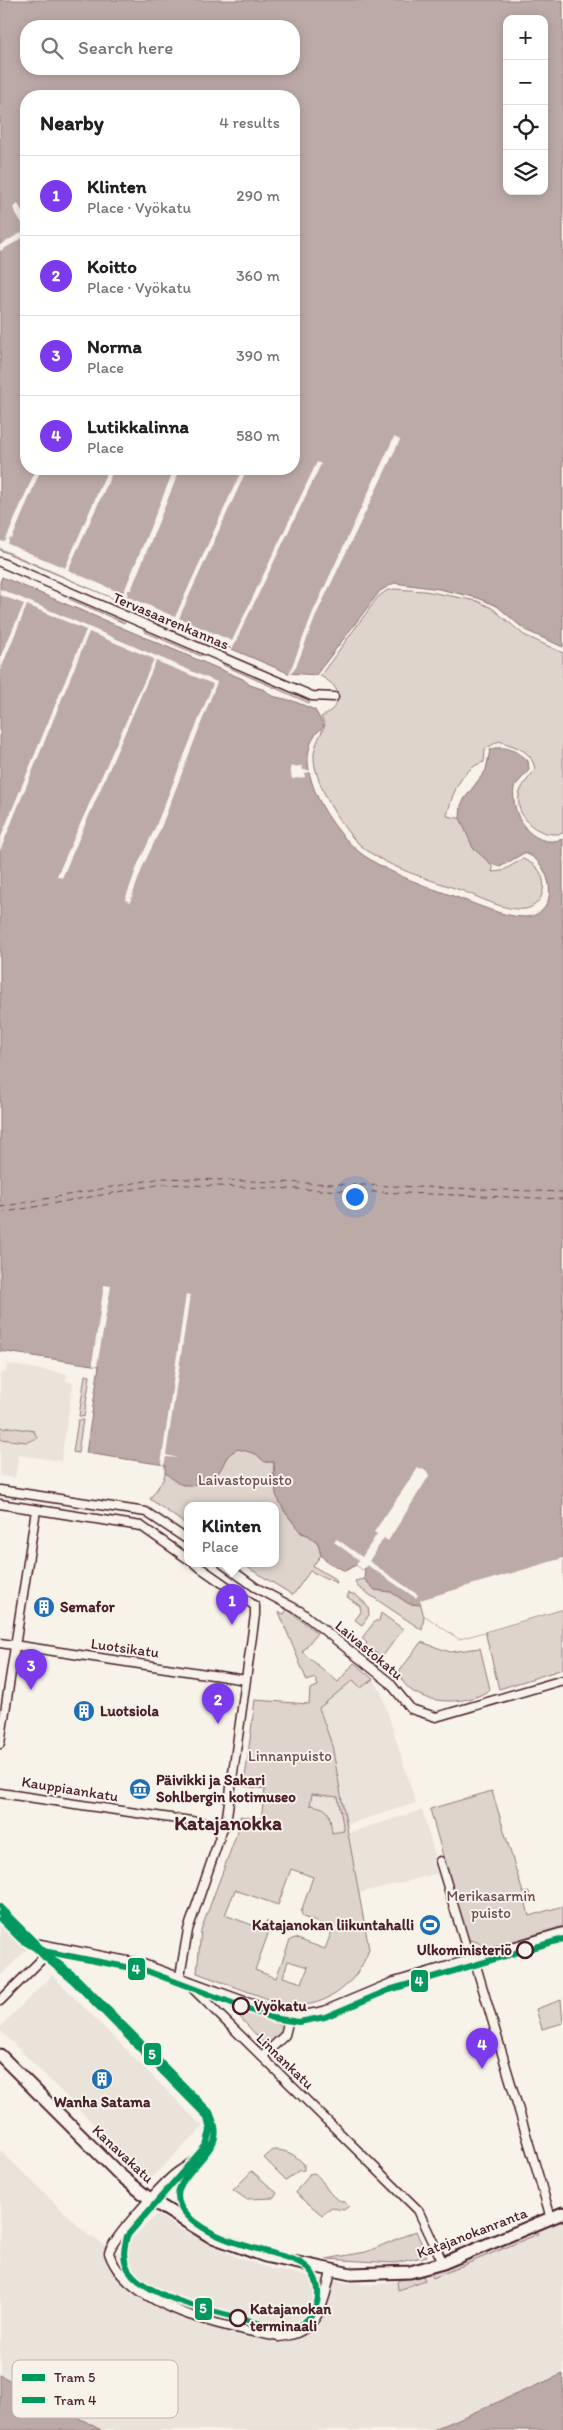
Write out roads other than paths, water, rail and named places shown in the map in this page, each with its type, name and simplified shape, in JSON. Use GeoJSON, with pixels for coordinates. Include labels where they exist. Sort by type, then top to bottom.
{"type":"FeatureCollection","features":[{"type":"Feature","properties":{"kind":"main road","name":"Kanavakatu"},"geometry":{"type":"LineString","coordinates":[[0,2055],[113,2167],[151,2200],[188,2223],[228,2244],[265,2256],[331,2271]]}},
{"type":"Feature","properties":{"kind":"main road","name":"Katajanokanranta"},"geometry":{"type":"LineString","coordinates":[[331,2271],[351,2274],[391,2274],[425,2268],[443,2263],[563,2213]]}},
{"type":"Feature","properties":{"kind":"street","name":"Tervasaarenkannas"},"geometry":{"type":"LineString","coordinates":[[0,562],[312,696],[334,697]]}},
{"type":"Feature","properties":{"kind":"street"},"geometry":{"type":"LineString","coordinates":[[0,1490],[146,1512],[184,1537]]}},
{"type":"Feature","properties":{"kind":"street"},"geometry":{"type":"LineString","coordinates":[[0,1504],[141,1526],[184,1556]]}},
{"type":"Feature","properties":{"kind":"street"},"geometry":{"type":"LineString","coordinates":[[0,1744],[36,1510]]}},
{"type":"Feature","properties":{"kind":"street"},"geometry":{"type":"LineString","coordinates":[[199,1567],[255,1606],[225,1826],[188,1930],[180,1976],[274,2012],[299,2016],[324,2011],[382,1986],[563,1932]]}},
{"type":"Feature","properties":{"kind":"street","name":"Laivastokatu"},"geometry":{"type":"LineString","coordinates":[[226,1567],[255,1586],[300,1610],[389,1682],[411,1710],[436,1717],[563,1680]]}},
{"type":"Feature","properties":{"kind":"street","name":"Luotsikatu"},"geometry":{"type":"LineString","coordinates":[[0,1643],[246,1680]]}},
{"type":"Feature","properties":{"kind":"street","name":"Kauppiaankatu"},"geometry":{"type":"LineString","coordinates":[[0,1793],[225,1826]]}},
{"type":"Feature","properties":{"kind":"street"},"geometry":{"type":"LineString","coordinates":[[440,1861],[552,2218]]}},
{"type":"Feature","properties":{"kind":"street"},"geometry":{"type":"LineString","coordinates":[[0,1910],[46,1956],[74,1979],[206,2110],[212,2121],[213,2132],[210,2143],[187,2167],[178,2171],[120,2233],[109,2249],[111,2261],[130,2282],[178,2312],[200,2320],[279,2337],[288,2337],[301,2331],[318,2316],[323,2308],[331,2271]]}},
{"type":"Feature","properties":{"kind":"street","name":"Linnankatu"},"geometry":{"type":"LineString","coordinates":[[31,1941],[53,1948],[143,1964],[180,1976],[418,2210],[443,2263]]}},
{"type":"Feature","properties":{"kind":"street"},"geometry":{"type":"LineString","coordinates":[[0,2001],[53,1948]]}},
{"type":"Feature","properties":{"kind":"street"},"geometry":{"type":"LineString","coordinates":[[262,2057],[285,2034],[288,2023]]}},
{"type":"Feature","properties":{"kind":"tram line","name":"5"},"geometry":{"type":"LineString","coordinates":[[0,1907],[47,1954],[76,1977],[210,2112],[216,2130],[214,2141],[181,2185],[178,2194],[179,2204],[194,2222],[215,2234],[292,2259],[309,2269],[316,2280],[318,2300],[313,2312],[303,2323],[289,2328],[279,2328],[201,2308],[165,2296],[150,2288],[137,2279],[128,2269],[124,2253],[127,2236],[206,2145],[210,2131],[207,2117],[73,1981],[44,1957],[0,1913]]}},
{"type":"Feature","properties":{"kind":"tram line","name":"4"},"geometry":{"type":"LineString","coordinates":[[0,1919],[21,1940],[38,1950],[147,1971],[272,2018],[299,2022],[325,2017],[389,1990],[563,1939]]}},
{"type":"Feature","properties":{"kind":"place","name":"Semafor"},"geometry":{"type":"Point","coordinates":[44,1607]}},
{"type":"Feature","properties":{"kind":"place","name":"Klinten"},"geometry":{"type":"Point","coordinates":[232,1625]}},
{"type":"Feature","properties":{"kind":"place","name":"Norma"},"geometry":{"type":"Point","coordinates":[31,1690]}},
{"type":"Feature","properties":{"kind":"place","name":"Luotsiola"},"geometry":{"type":"Point","coordinates":[84,1711]}},
{"type":"Feature","properties":{"kind":"place","name":"Koitto"},"geometry":{"type":"Point","coordinates":[218,1724]}},
{"type":"Feature","properties":{"kind":"place","name":"Päivikki ja Sakari Sohlbergin kotimuseo"},"geometry":{"type":"Point","coordinates":[140,1789]}},
{"type":"Feature","properties":{"kind":"place","name":"Katajanokan liikuntahalli"},"geometry":{"type":"Point","coordinates":[430,1925]}},
{"type":"Feature","properties":{"kind":"place","name":"Ulkoministeriö"},"geometry":{"type":"Point","coordinates":[525,1950]}},
{"type":"Feature","properties":{"kind":"place","name":"Vyökatu"},"geometry":{"type":"Point","coordinates":[241,2006]}},
{"type":"Feature","properties":{"kind":"place","name":"Lutikkalinna"},"geometry":{"type":"Point","coordinates":[482,2069]}},
{"type":"Feature","properties":{"kind":"place","name":"Wanha Satama"},"geometry":{"type":"Point","coordinates":[102,2079]}},
{"type":"Feature","properties":{"kind":"place","name":"Katajanokan terminaali"},"geometry":{"type":"Point","coordinates":[238,2318]}},
{"type":"Feature","properties":{"kind":"district","name":"Katajanokka"},"geometry":{"type":"Point","coordinates":[228,1823]}},
{"type":"Feature","properties":{"kind":"park label","name":"Laivastopuisto"},"geometry":{"type":"Point","coordinates":[245,1480]}},
{"type":"Feature","properties":{"kind":"park label","name":"Linnanpuisto"},"geometry":{"type":"Point","coordinates":[290,1756]}},
{"type":"Feature","properties":{"kind":"park label","name":"Merikasarmin puisto"},"geometry":{"type":"Point","coordinates":[491,1904]}}]}
